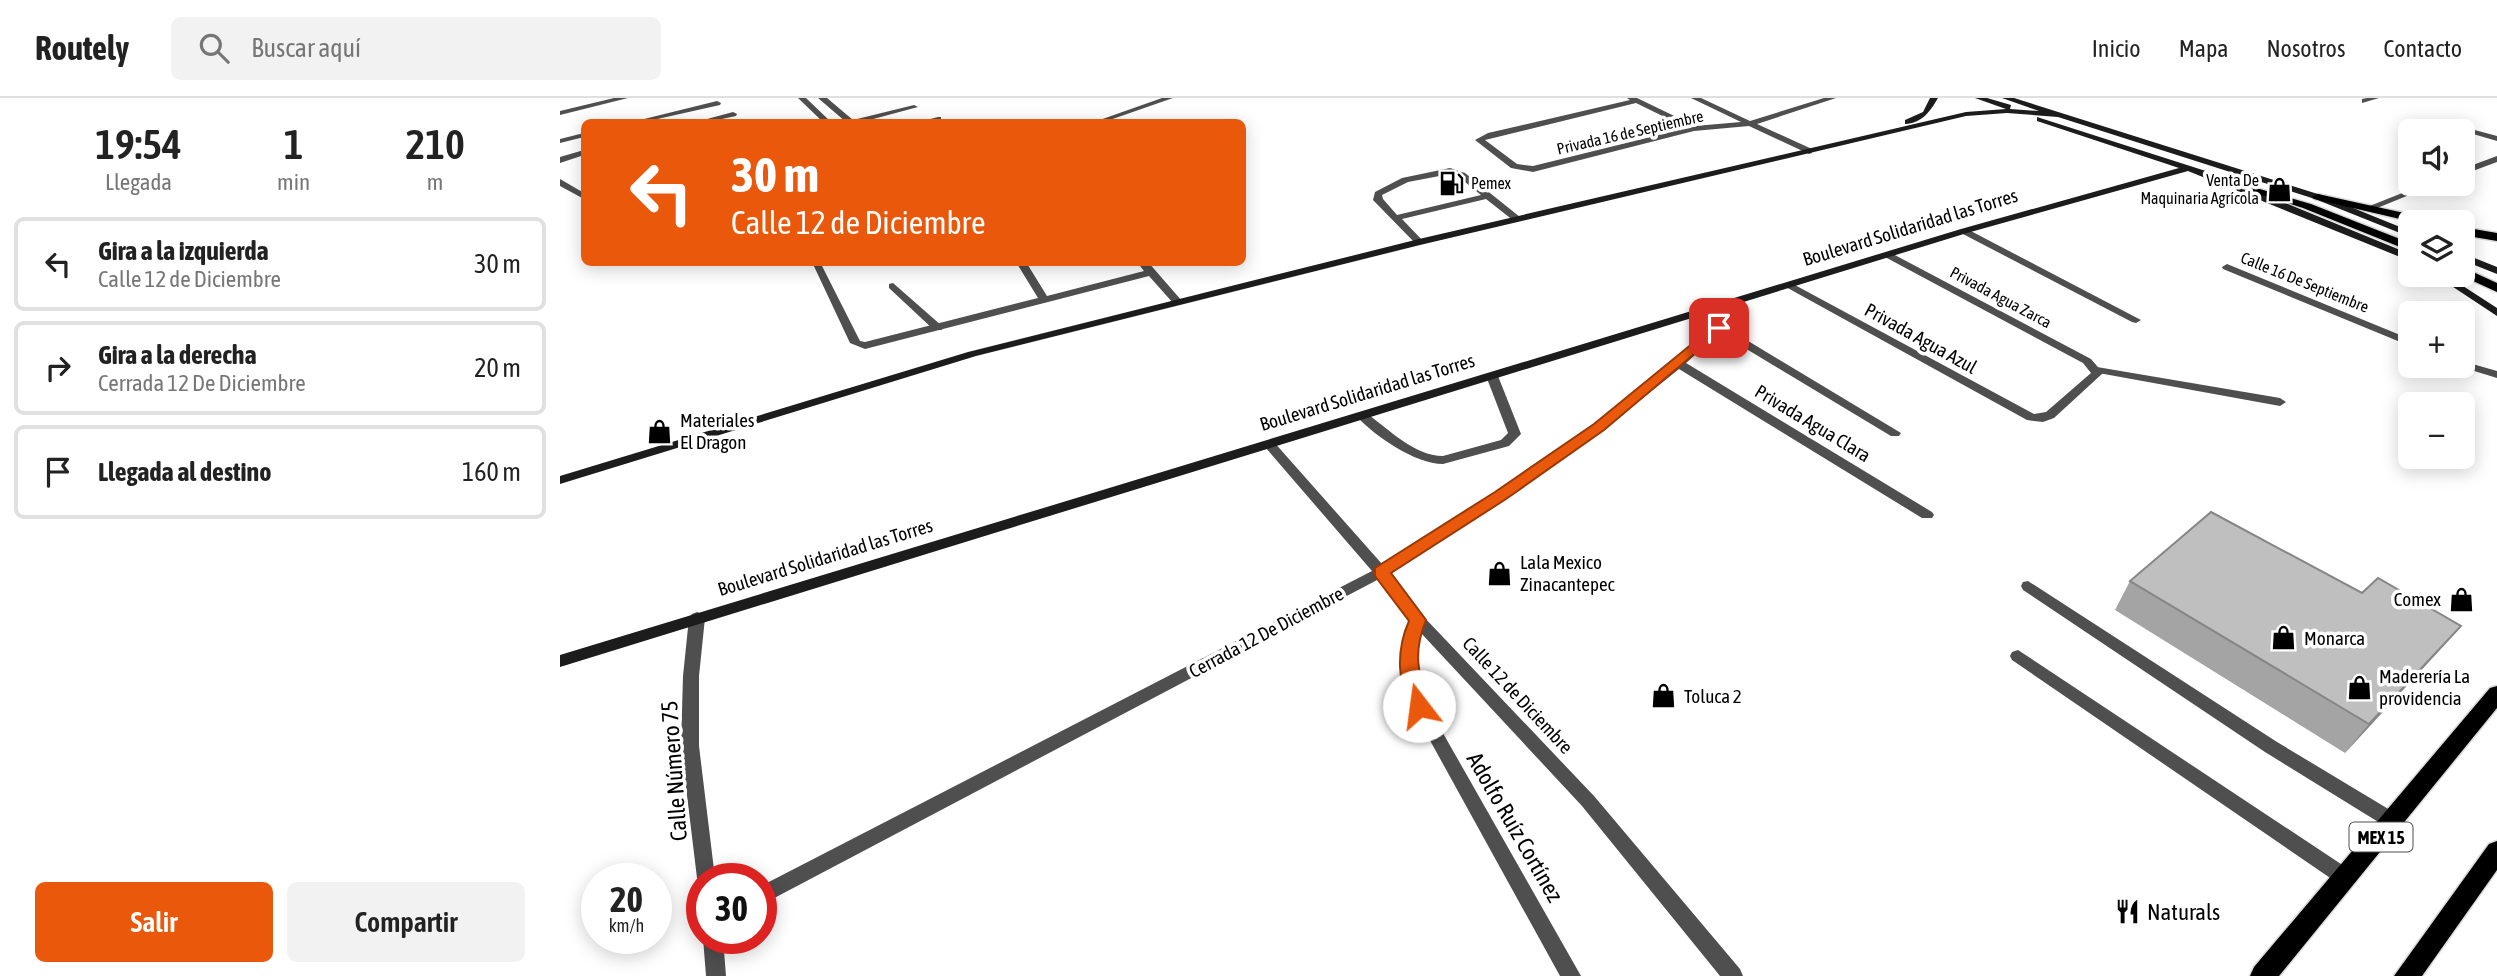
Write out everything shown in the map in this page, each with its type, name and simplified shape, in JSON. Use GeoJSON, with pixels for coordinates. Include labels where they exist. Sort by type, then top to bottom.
{"type":"FeatureCollection","features":[{"type":"Feature","properties":{"kind":"main road"},"geometry":{"type":"LineString","coordinates":[[1865,137],[1918,118],[1931,107],[1934,98]]}},
{"type":"Feature","properties":{"kind":"main road"},"geometry":{"type":"LineString","coordinates":[[1979,98],[2335,216],[2398,242]]}},
{"type":"Feature","properties":{"kind":"main road"},"geometry":{"type":"LineString","coordinates":[[2006,98],[2318,198],[2398,229]]}},
{"type":"Feature","properties":{"kind":"main road"},"geometry":{"type":"LineString","coordinates":[[560,480],[972,354],[1419,242],[1966,114],[2022,112],[2062,115]]}},
{"type":"Feature","properties":{"kind":"main road","name":"Boulevard Solidaridad las Torres"},"geometry":{"type":"LineString","coordinates":[[560,661],[1727,306],[1964,231],[2188,168]]}},
{"type":"Feature","properties":{"kind":"main road"},"geometry":{"type":"LineString","coordinates":[[2208,174],[2398,253]]}},
{"type":"Feature","properties":{"kind":"main road"},"geometry":{"type":"LineString","coordinates":[[2318,198],[2398,216]]}},
{"type":"Feature","properties":{"kind":"main road"},"geometry":{"type":"LineString","coordinates":[[2475,233],[2497,237]]}},
{"type":"Feature","properties":{"kind":"main road"},"geometry":{"type":"LineString","coordinates":[[2475,262],[2497,271]]}},
{"type":"Feature","properties":{"kind":"main road"},"geometry":{"type":"LineString","coordinates":[[2475,277],[2497,288]]}},
{"type":"Feature","properties":{"kind":"main road"},"geometry":{"type":"LineString","coordinates":[[2458,287],[2497,313]]}},
{"type":"Feature","properties":{"kind":"main road","name":"MEX 15"},"geometry":{"type":"LineString","coordinates":[[2263,976],[2394,822],[2497,694]]}},
{"type":"Feature","properties":{"kind":"main road"},"geometry":{"type":"LineString","coordinates":[[2407,976],[2497,851]]}},
{"type":"Feature","properties":{"kind":"street"},"geometry":{"type":"LineString","coordinates":[[560,113],[624,98]]}},
{"type":"Feature","properties":{"kind":"street"},"geometry":{"type":"LineString","coordinates":[[1106,119],[1169,98]]}},
{"type":"Feature","properties":{"kind":"street"},"geometry":{"type":"LineString","coordinates":[[1695,98],[1809,151]]}},
{"type":"Feature","properties":{"kind":"street"},"geometry":{"type":"LineString","coordinates":[[1747,124],[1832,98]]}},
{"type":"Feature","properties":{"kind":"street"},"geometry":{"type":"LineString","coordinates":[[2365,101],[2375,98]]}},
{"type":"Feature","properties":{"kind":"street"},"geometry":{"type":"LineString","coordinates":[[805,101],[826,99],[849,119]]}},
{"type":"Feature","properties":{"kind":"street"},"geometry":{"type":"LineString","coordinates":[[1634,99],[1694,129]]}},
{"type":"Feature","properties":{"kind":"street","name":"Privada 16 de Septiembre"},"geometry":{"type":"LineString","coordinates":[[1634,99],[1479,140],[1519,168],[1542,167],[1694,129],[1747,124]]}},
{"type":"Feature","properties":{"kind":"street"},"geometry":{"type":"LineString","coordinates":[[805,101],[824,119]]}},
{"type":"Feature","properties":{"kind":"street"},"geometry":{"type":"LineString","coordinates":[[649,119],[717,103]]}},
{"type":"Feature","properties":{"kind":"street"},"geometry":{"type":"LineString","coordinates":[[864,119],[914,107]]}},
{"type":"Feature","properties":{"kind":"street"},"geometry":{"type":"LineString","coordinates":[[712,119],[733,114]]}},
{"type":"Feature","properties":{"kind":"street"},"geometry":{"type":"LineString","coordinates":[[2475,132],[2497,139]]}},
{"type":"Feature","properties":{"kind":"street"},"geometry":{"type":"LineString","coordinates":[[560,141],[581,136]]}},
{"type":"Feature","properties":{"kind":"street"},"geometry":{"type":"LineString","coordinates":[[560,160],[581,154]]}},
{"type":"Feature","properties":{"kind":"street"},"geometry":{"type":"LineString","coordinates":[[2475,167],[2497,159]]}},
{"type":"Feature","properties":{"kind":"street"},"geometry":{"type":"LineString","coordinates":[[1419,242],[1378,200],[1378,194],[1391,186],[1442,171],[1458,173],[1517,219]]}},
{"type":"Feature","properties":{"kind":"street"},"geometry":{"type":"LineString","coordinates":[[560,182],[581,194]]}},
{"type":"Feature","properties":{"kind":"street"},"geometry":{"type":"LineString","coordinates":[[574,188],[581,186]]}},
{"type":"Feature","properties":{"kind":"street"},"geometry":{"type":"LineString","coordinates":[[1395,218],[1486,196]]}},
{"type":"Feature","properties":{"kind":"street"},"geometry":{"type":"LineString","coordinates":[[2367,209],[2401,196]]}},
{"type":"Feature","properties":{"kind":"street"},"geometry":{"type":"LineString","coordinates":[[1964,231],[2136,320]]}},
{"type":"Feature","properties":{"kind":"street","name":"Privada Agua Zarca"},"geometry":{"type":"LineString","coordinates":[[1888,255],[2087,361],[2097,370]]}},
{"type":"Feature","properties":{"kind":"street"},"geometry":{"type":"LineString","coordinates":[[817,266],[856,343],[865,346],[1151,272]]}},
{"type":"Feature","properties":{"kind":"street"},"geometry":{"type":"LineString","coordinates":[[1024,266],[1045,300]]}},
{"type":"Feature","properties":{"kind":"street"},"geometry":{"type":"LineString","coordinates":[[1146,266],[1177,301]]}},
{"type":"Feature","properties":{"kind":"street","name":"Calle 16 De Septiembre"},"geometry":{"type":"LineString","coordinates":[[2227,267],[2398,338]]}},
{"type":"Feature","properties":{"kind":"street"},"geometry":{"type":"LineString","coordinates":[[893,286],[938,328]]}},
{"type":"Feature","properties":{"kind":"street","name":"Privada Agua Azul"},"geometry":{"type":"LineString","coordinates":[[1789,286],[2021,412],[2038,418],[2050,415],[2097,373],[2097,370]]}},
{"type":"Feature","properties":{"kind":"street","name":"Cerrada 12 De Diciembre"},"geometry":{"type":"LineString","coordinates":[[777,887],[1381,572],[1501,495],[1599,427],[1679,364],[1719,328],[1727,306]]}},
{"type":"Feature","properties":{"kind":"street"},"geometry":{"type":"LineString","coordinates":[[1719,328],[1895,433]]}},
{"type":"Feature","properties":{"kind":"street","name":"Privada Agua Clara"},"geometry":{"type":"LineString","coordinates":[[1679,364],[1927,515]]}},
{"type":"Feature","properties":{"kind":"street"},"geometry":{"type":"LineString","coordinates":[[2475,368],[2497,375]]}},
{"type":"Feature","properties":{"kind":"street"},"geometry":{"type":"LineString","coordinates":[[2097,370],[2280,402]]}},
{"type":"Feature","properties":{"kind":"street"},"geometry":{"type":"LineString","coordinates":[[1362,416],[1416,455],[1433,460],[1443,460],[1504,443],[1515,434],[1492,376]]}},
{"type":"Feature","properties":{"kind":"street","name":"Calle 12 de Diciembre"},"geometry":{"type":"LineString","coordinates":[[1269,444],[1381,572],[1418,620],[1588,801],[1733,976]]}},
{"type":"Feature","properties":{"kind":"street"},"geometry":{"type":"LineString","coordinates":[[2028,586],[2271,747],[2394,822]]}},
{"type":"Feature","properties":{"kind":"street","name":"Calle Número 75"},"geometry":{"type":"LineString","coordinates":[[697,618],[691,676],[690,746],[704,863]]}},
{"type":"Feature","properties":{"kind":"street","name":"Adolfo Ruíz Cortínez"},"geometry":{"type":"LineString","coordinates":[[1418,620],[1409,642],[1408,665],[1419,706],[1571,976]]}},
{"type":"Feature","properties":{"kind":"street"},"geometry":{"type":"LineString","coordinates":[[2018,656],[2346,878]]}},
{"type":"Feature","properties":{"kind":"street"},"geometry":{"type":"LineString","coordinates":[[714,954],[716,976]]}},
{"type":"Feature","properties":{"kind":"building","name":"Monarca"},"geometry":{"type":"Polygon","coordinates":[[[2211,512],[2362,593],[2378,578],[2461,626],[2369,724],[2130,581],[2211,512]]]}},
{"type":"Feature","properties":{"kind":"place","name":"Pemex"},"geometry":{"type":"Point","coordinates":[1451,183]}},
{"type":"Feature","properties":{"kind":"place","name":"Venta De Maquinaria Agrícola"},"geometry":{"type":"Point","coordinates":[2279,189]}},
{"type":"Feature","properties":{"kind":"place","name":"Materiales El Dragon"},"geometry":{"type":"Point","coordinates":[660,431]}},
{"type":"Feature","properties":{"kind":"place","name":"Lala Mexico Zinacantepec"},"geometry":{"type":"Point","coordinates":[1500,573]}},
{"type":"Feature","properties":{"kind":"place","name":"Comex"},"geometry":{"type":"Point","coordinates":[2461,599]}},
{"type":"Feature","properties":{"kind":"place","name":"Monarca"},"geometry":{"type":"Point","coordinates":[2284,638]}},
{"type":"Feature","properties":{"kind":"place","name":"Maderería La providencia"},"geometry":{"type":"Point","coordinates":[2359,687]}},
{"type":"Feature","properties":{"kind":"place","name":"Toluca 2"},"geometry":{"type":"Point","coordinates":[1664,696]}},
{"type":"Feature","properties":{"kind":"place","name":"Naturals"},"geometry":{"type":"Point","coordinates":[2127,912]}},
{"type":"Feature","properties":{"kind":"route"},"geometry":{"type":"LineString","coordinates":[[1419,706],[1408,665],[1409,642],[1418,620],[1381,572],[1501,495],[1599,427],[1679,364],[1719,328]]}}]}
